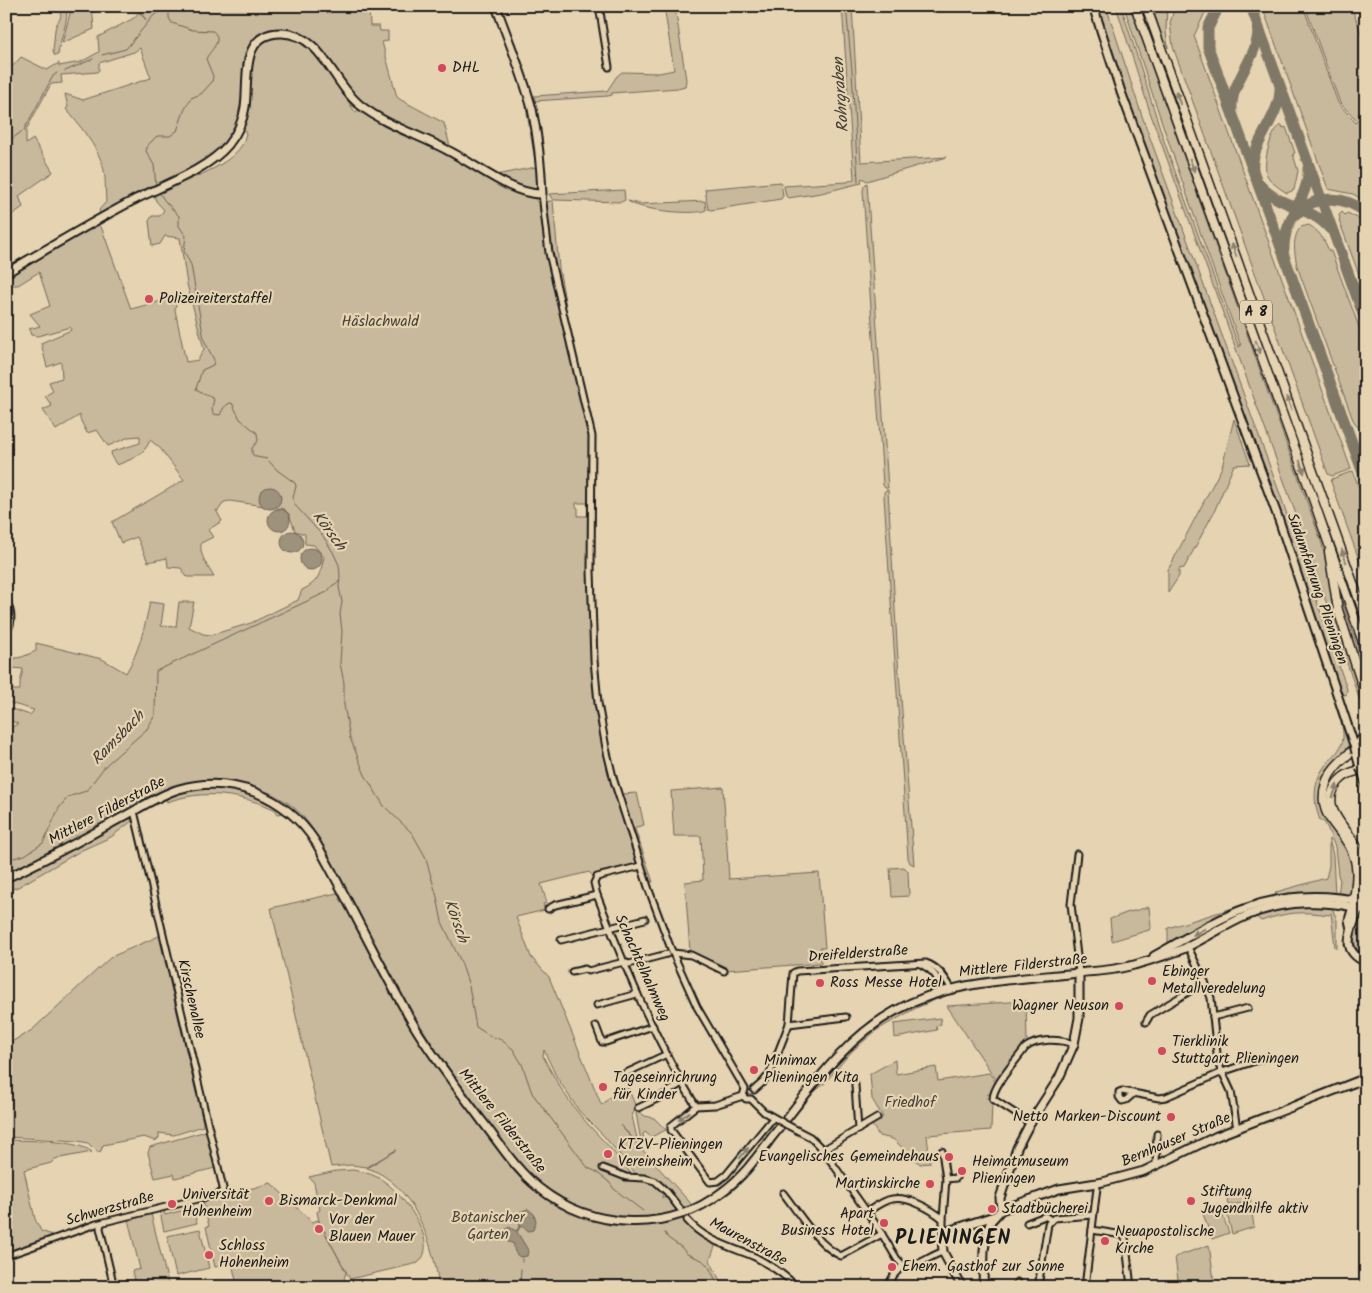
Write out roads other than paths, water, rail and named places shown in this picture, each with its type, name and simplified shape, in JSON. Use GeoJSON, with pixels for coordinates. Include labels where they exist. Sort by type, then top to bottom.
{"type":"FeatureCollection","features":[{"type":"Feature","properties":{"kind":"highway","name":"A 8"},"geometry":{"type":"LineString","coordinates":[[1135,6],[1328,540],[1366,652]]}},
{"type":"Feature","properties":{"kind":"highway","name":"A 8"},"geometry":{"type":"LineString","coordinates":[[1146,6],[1366,619]]}},
{"type":"Feature","properties":{"kind":"highway"},"geometry":{"type":"LineString","coordinates":[[1328,540],[1338,610],[1366,697]]}},
{"type":"Feature","properties":{"kind":"highway"},"geometry":{"type":"LineString","coordinates":[[1360,903],[1354,857],[1347,842],[1328,816],[1324,803],[1324,793],[1326,782],[1331,772],[1358,745],[1366,732]]}},
{"type":"Feature","properties":{"kind":"highway"},"geometry":{"type":"LineString","coordinates":[[1360,903],[1362,870],[1360,854],[1353,839],[1335,817],[1332,801],[1335,789],[1341,779],[1353,772],[1363,770]]}},
{"type":"Feature","properties":{"kind":"main road"},"geometry":{"type":"LineString","coordinates":[[6,273],[152,191],[208,162],[220,153],[238,130],[244,112],[247,64],[251,51],[264,38],[274,34],[282,33],[298,37],[312,46],[346,92],[369,111],[457,155],[512,186],[534,194],[542,194],[540,157],[532,112],[522,77],[496,6]]}},
{"type":"Feature","properties":{"kind":"main road","name":"Südumfahrung Plieningen"},"geometry":{"type":"LineString","coordinates":[[1093,6],[1118,85],[1298,574],[1366,784]]}},
{"type":"Feature","properties":{"kind":"main road","name":"Mittlere Filderstraße"},"geometry":{"type":"LineString","coordinates":[[6,878],[60,852],[134,811],[179,789],[219,784],[261,794],[295,816],[315,841],[414,1024],[451,1080],[518,1168],[532,1182],[559,1202],[577,1211],[598,1218],[629,1222],[652,1221],[680,1215],[715,1198],[737,1181],[826,1069],[854,1040],[895,1011],[915,1001],[951,988],[984,982],[1079,973],[1129,966],[1160,958],[1236,912],[1270,901],[1315,896],[1360,903]]}},
{"type":"Feature","properties":{"kind":"main road"},"geometry":{"type":"LineString","coordinates":[[1349,920],[1360,903]]}},
{"type":"Feature","properties":{"kind":"main road"},"geometry":{"type":"LineString","coordinates":[[1360,903],[1348,940],[1350,949],[1356,957],[1366,962]]}},
{"type":"Feature","properties":{"kind":"main road","name":"Mittlere Filderstraße"},"geometry":{"type":"LineString","coordinates":[[1186,943],[1240,918],[1267,909],[1295,904],[1360,903]]}},
{"type":"Feature","properties":{"kind":"main road"},"geometry":{"type":"LineString","coordinates":[[1334,904],[1344,911],[1349,920],[1351,930]]}},
{"type":"Feature","properties":{"kind":"main road"},"geometry":{"type":"LineString","coordinates":[[1000,1210],[1000,1198],[1017,1148],[1030,1123],[1059,1078],[1074,1044],[1079,1018],[1079,973]]}},
{"type":"Feature","properties":{"kind":"main road","name":"Bernhauser Straße"},"geometry":{"type":"LineString","coordinates":[[987,1222],[1000,1210],[1047,1192],[1134,1174],[1210,1139],[1366,1078]]}},
{"type":"Feature","properties":{"kind":"main road"},"geometry":{"type":"LineString","coordinates":[[962,1287],[942,1252],[941,1242],[945,1231],[987,1222],[983,1287]]}},
{"type":"Feature","properties":{"kind":"street"},"geometry":{"type":"LineString","coordinates":[[599,6],[609,67]]}},
{"type":"Feature","properties":{"kind":"street"},"geometry":{"type":"LineString","coordinates":[[542,194],[550,258],[592,439],[592,592],[595,676],[598,709],[612,774],[670,953],[699,1012],[744,1089],[743,1096]]}},
{"type":"Feature","properties":{"kind":"street"},"geometry":{"type":"LineString","coordinates":[[6,599],[12,616],[10,627],[6,633]]}},
{"type":"Feature","properties":{"kind":"street","name":"Kirschenallee"},"geometry":{"type":"LineString","coordinates":[[134,811],[219,1170],[223,1188],[222,1192]]}},
{"type":"Feature","properties":{"kind":"street"},"geometry":{"type":"LineString","coordinates":[[1077,854],[1071,904],[1079,973]]}},
{"type":"Feature","properties":{"kind":"street"},"geometry":{"type":"LineString","coordinates":[[548,909],[555,905],[597,895],[594,883],[597,877],[641,866]]}},
{"type":"Feature","properties":{"kind":"street","name":"Schachtelhalmweg"},"geometry":{"type":"LineString","coordinates":[[597,895],[637,994],[682,1083],[696,1106]]}},
{"type":"Feature","properties":{"kind":"street"},"geometry":{"type":"LineString","coordinates":[[561,940],[645,918]]}},
{"type":"Feature","properties":{"kind":"street"},"geometry":{"type":"LineString","coordinates":[[1186,943],[1211,998],[1218,1063],[1230,1091],[1237,1129]]}},
{"type":"Feature","properties":{"kind":"street"},"geometry":{"type":"LineString","coordinates":[[572,972],[586,969],[588,971],[624,962],[629,964],[670,953],[691,954],[724,971]]}},
{"type":"Feature","properties":{"kind":"street","name":"Dreifelderstraße"},"geometry":{"type":"LineString","coordinates":[[917,963],[931,969],[938,978],[942,991]]}},
{"type":"Feature","properties":{"kind":"street","name":"Dreifelderstraße"},"geometry":{"type":"LineString","coordinates":[[754,1090],[770,1073],[789,1024],[792,1004],[792,977],[797,971],[926,963],[936,968],[951,988]]}},
{"type":"Feature","properties":{"kind":"street"},"geometry":{"type":"LineString","coordinates":[[1146,1022],[1150,1015],[1205,982]]}},
{"type":"Feature","properties":{"kind":"street"},"geometry":{"type":"LineString","coordinates":[[597,1005],[637,994]]}},
{"type":"Feature","properties":{"kind":"street"},"geometry":{"type":"LineString","coordinates":[[1213,1017],[1248,1008]]}},
{"type":"Feature","properties":{"kind":"street"},"geometry":{"type":"LineString","coordinates":[[789,1024],[846,1017]]}},
{"type":"Feature","properties":{"kind":"street"},"geometry":{"type":"LineString","coordinates":[[596,1026],[602,1042],[606,1042],[653,1026]]}},
{"type":"Feature","properties":{"kind":"street"},"geometry":{"type":"LineString","coordinates":[[1030,1123],[993,1099],[993,1094],[998,1084],[1030,1044],[1059,1040],[1074,1044]]}},
{"type":"Feature","properties":{"kind":"street"},"geometry":{"type":"LineString","coordinates":[[624,1074],[668,1054]]}},
{"type":"Feature","properties":{"kind":"street"},"geometry":{"type":"LineString","coordinates":[[1133,1094],[1159,1098],[1166,1097],[1221,1072],[1264,1058]]}},
{"type":"Feature","properties":{"kind":"street"},"geometry":{"type":"LineString","coordinates":[[638,1108],[660,1098],[682,1083]]}},
{"type":"Feature","properties":{"kind":"street"},"geometry":{"type":"LineString","coordinates":[[855,1085],[858,1130]]}},
{"type":"Feature","properties":{"kind":"street"},"geometry":{"type":"LineString","coordinates":[[744,1089],[754,1090],[754,1097],[751,1099]]}},
{"type":"Feature","properties":{"kind":"street"},"geometry":{"type":"LineString","coordinates":[[743,1096],[714,1105],[696,1106],[672,1126],[671,1130],[710,1182],[714,1182],[726,1174],[774,1118]]}},
{"type":"Feature","properties":{"kind":"street"},"geometry":{"type":"LineString","coordinates":[[743,1096],[748,1100],[751,1099],[764,1112],[780,1122],[810,1137],[823,1150],[903,1265],[917,1264],[942,1252]]}},
{"type":"Feature","properties":{"kind":"street"},"geometry":{"type":"LineString","coordinates":[[823,1150],[877,1118]]}},
{"type":"Feature","properties":{"kind":"street"},"geometry":{"type":"LineString","coordinates":[[1156,1165],[1157,1134]]}},
{"type":"Feature","properties":{"kind":"street"},"geometry":{"type":"LineString","coordinates":[[942,1151],[946,1179],[942,1219],[945,1231]]}},
{"type":"Feature","properties":{"kind":"street"},"geometry":{"type":"LineString","coordinates":[[603,1168],[626,1177],[655,1181],[667,1192],[680,1209]]}},
{"type":"Feature","properties":{"kind":"street"},"geometry":{"type":"LineString","coordinates":[[946,1179],[956,1178]]}},
{"type":"Feature","properties":{"kind":"street"},"geometry":{"type":"LineString","coordinates":[[1085,1287],[1096,1182]]}},
{"type":"Feature","properties":{"kind":"street","name":"Schwerzstraße"},"geometry":{"type":"LineString","coordinates":[[6,1256],[96,1224],[222,1192]]}},
{"type":"Feature","properties":{"kind":"street"},"geometry":{"type":"LineString","coordinates":[[783,1193],[823,1244],[841,1256],[882,1234]]}},
{"type":"Feature","properties":{"kind":"street"},"geometry":{"type":"LineString","coordinates":[[867,1212],[892,1199],[916,1203],[934,1211],[942,1219]]}},
{"type":"Feature","properties":{"kind":"street"},"geometry":{"type":"LineString","coordinates":[[1038,1287],[1048,1224],[1051,1220],[1054,1218],[1094,1215]]}},
{"type":"Feature","properties":{"kind":"street"},"geometry":{"type":"LineString","coordinates":[[1027,1223],[1045,1216],[1051,1220]]}},
{"type":"Feature","properties":{"kind":"street","name":"Maurenstraße"},"geometry":{"type":"LineString","coordinates":[[687,1220],[714,1241],[758,1259],[786,1277],[797,1287]]}},
{"type":"Feature","properties":{"kind":"street"},"geometry":{"type":"LineString","coordinates":[[101,1224],[100,1228],[114,1287]]}},
{"type":"Feature","properties":{"kind":"street"},"geometry":{"type":"LineString","coordinates":[[1092,1230],[1125,1237],[1131,1287]]}},
{"type":"Feature","properties":{"kind":"street"},"geometry":{"type":"LineString","coordinates":[[887,1287],[903,1265]]}},
{"type":"Feature","properties":{"kind":"waterway","name":"Körsch"},"geometry":{"type":"LineString","coordinates":[[156,186],[154,165],[146,151],[148,145],[157,136],[170,136],[177,131],[191,98],[201,94],[212,82],[213,76],[206,59],[217,42],[213,31],[193,30],[172,23],[169,18],[169,6]]}},
{"type":"Feature","properties":{"kind":"waterway","name":"Rohrgraben"},"geometry":{"type":"LineString","coordinates":[[846,6],[852,71],[858,181]]}},
{"type":"Feature","properties":{"kind":"waterway"},"geometry":{"type":"LineString","coordinates":[[102,55],[126,49],[154,15],[168,8]]}},
{"type":"Feature","properties":{"kind":"waterway"},"geometry":{"type":"LineString","coordinates":[[65,71],[93,59]]}},
{"type":"Feature","properties":{"kind":"waterway"},"geometry":{"type":"LineString","coordinates":[[6,143],[24,130],[53,76],[57,73]]}},
{"type":"Feature","properties":{"kind":"waterway","name":"Körsch"},"geometry":{"type":"LineString","coordinates":[[159,192],[179,216],[179,226],[186,236],[184,251],[191,265],[204,340],[214,360],[213,365],[202,370],[196,389],[214,399],[213,414],[220,415],[226,405],[232,403],[240,419],[257,433],[258,441],[252,448],[252,454],[256,457],[267,459],[277,470],[295,483],[294,504],[323,536],[339,565],[339,587],[342,602],[340,614],[342,631],[340,663],[344,683],[344,705],[350,738],[365,775],[384,806],[412,833],[425,856],[442,922],[461,962],[469,986],[476,1027],[492,1037],[500,1039],[513,1049],[522,1064],[532,1093],[588,1168],[595,1171],[609,1182],[614,1189],[643,1211]]}},
{"type":"Feature","properties":{"kind":"waterway","name":"Ramsbach"},"geometry":{"type":"LineString","coordinates":[[6,860],[25,855],[43,843],[59,808],[68,797],[86,791],[106,765],[147,729],[155,715],[156,671],[327,592],[340,581]]}},
{"type":"Feature","properties":{"kind":"waterway","name":"Körsch"},"geometry":{"type":"LineString","coordinates":[[665,1233],[668,1238],[687,1254],[702,1260],[709,1267],[719,1287]]}},
{"type":"Feature","properties":{"kind":"waterway"},"geometry":{"type":"LineString","coordinates":[[522,1257],[522,1262]]}},
{"type":"Feature","properties":{"kind":"waterway"},"geometry":{"type":"LineString","coordinates":[[520,1287],[521,1269]]}},
{"type":"Feature","properties":{"kind":"place","name":"DHL"},"geometry":{"type":"Point","coordinates":[442,68]}},
{"type":"Feature","properties":{"kind":"place","name":"Polizeireiterstaffel"},"geometry":{"type":"Point","coordinates":[149,299]}},
{"type":"Feature","properties":{"kind":"place","name":"Ebinger Metallveredelung"},"geometry":{"type":"Point","coordinates":[1152,981]}},
{"type":"Feature","properties":{"kind":"place","name":"Ross Messe Hotel"},"geometry":{"type":"Point","coordinates":[820,983]}},
{"type":"Feature","properties":{"kind":"place","name":"Wagner Neuson"},"geometry":{"type":"Point","coordinates":[1119,1006]}},
{"type":"Feature","properties":{"kind":"place","name":"Tierklinik Stuttgart Plieningen"},"geometry":{"type":"Point","coordinates":[1162,1051]}},
{"type":"Feature","properties":{"kind":"place","name":"Minimax Plieningen Kita"},"geometry":{"type":"Point","coordinates":[754,1070]}},
{"type":"Feature","properties":{"kind":"place","name":"Tageseinrichrung für Kinder"},"geometry":{"type":"Point","coordinates":[603,1087]}},
{"type":"Feature","properties":{"kind":"place","name":"Netto Marken-Discount"},"geometry":{"type":"Point","coordinates":[1171,1117]}},
{"type":"Feature","properties":{"kind":"place","name":"KTZV-Plieningen Vereinsheim"},"geometry":{"type":"Point","coordinates":[608,1154]}},
{"type":"Feature","properties":{"kind":"place","name":"Evangelisches Gemeindehaus"},"geometry":{"type":"Point","coordinates":[949,1157]}},
{"type":"Feature","properties":{"kind":"place","name":"Heimatmuseum Plieningen"},"geometry":{"type":"Point","coordinates":[962,1171]}},
{"type":"Feature","properties":{"kind":"place","name":"Martinskirche"},"geometry":{"type":"Point","coordinates":[930,1184]}},
{"type":"Feature","properties":{"kind":"place","name":"Bismarck-Denkmal"},"geometry":{"type":"Point","coordinates":[269,1201]}},
{"type":"Feature","properties":{"kind":"place","name":"Stiftung Jugendhilfe aktiv"},"geometry":{"type":"Point","coordinates":[1191,1201]}},
{"type":"Feature","properties":{"kind":"place","name":"Universität Hohenheim"},"geometry":{"type":"Point","coordinates":[172,1204]}},
{"type":"Feature","properties":{"kind":"place","name":"Stadtbücherei"},"geometry":{"type":"Point","coordinates":[992,1209]}},
{"type":"Feature","properties":{"kind":"place","name":"Apart Business Hotel"},"geometry":{"type":"Point","coordinates":[884,1223]}},
{"type":"Feature","properties":{"kind":"place","name":"Vor der Blauen Mauer"},"geometry":{"type":"Point","coordinates":[319,1229]}},
{"type":"Feature","properties":{"kind":"place","name":"Neuapostolische Kirche"},"geometry":{"type":"Point","coordinates":[1105,1241]}},
{"type":"Feature","properties":{"kind":"place","name":"Schloss Hohenheim"},"geometry":{"type":"Point","coordinates":[209,1255]}},
{"type":"Feature","properties":{"kind":"place","name":"Ehem. Gasthof zur Sonne"},"geometry":{"type":"Point","coordinates":[892,1267]}},
{"type":"Feature","properties":{"kind":"district","name":"PLIENINGEN"},"geometry":{"type":"Point","coordinates":[953,1239]}},
{"type":"Feature","properties":{"kind":"park label","name":"Häslachwald"},"geometry":{"type":"Point","coordinates":[380,322]}},
{"type":"Feature","properties":{"kind":"park label","name":"Friedhof"},"geometry":{"type":"Point","coordinates":[910,1103]}},
{"type":"Feature","properties":{"kind":"park label","name":"Botanischer Garten"},"geometry":{"type":"Point","coordinates":[488,1226]}}]}
